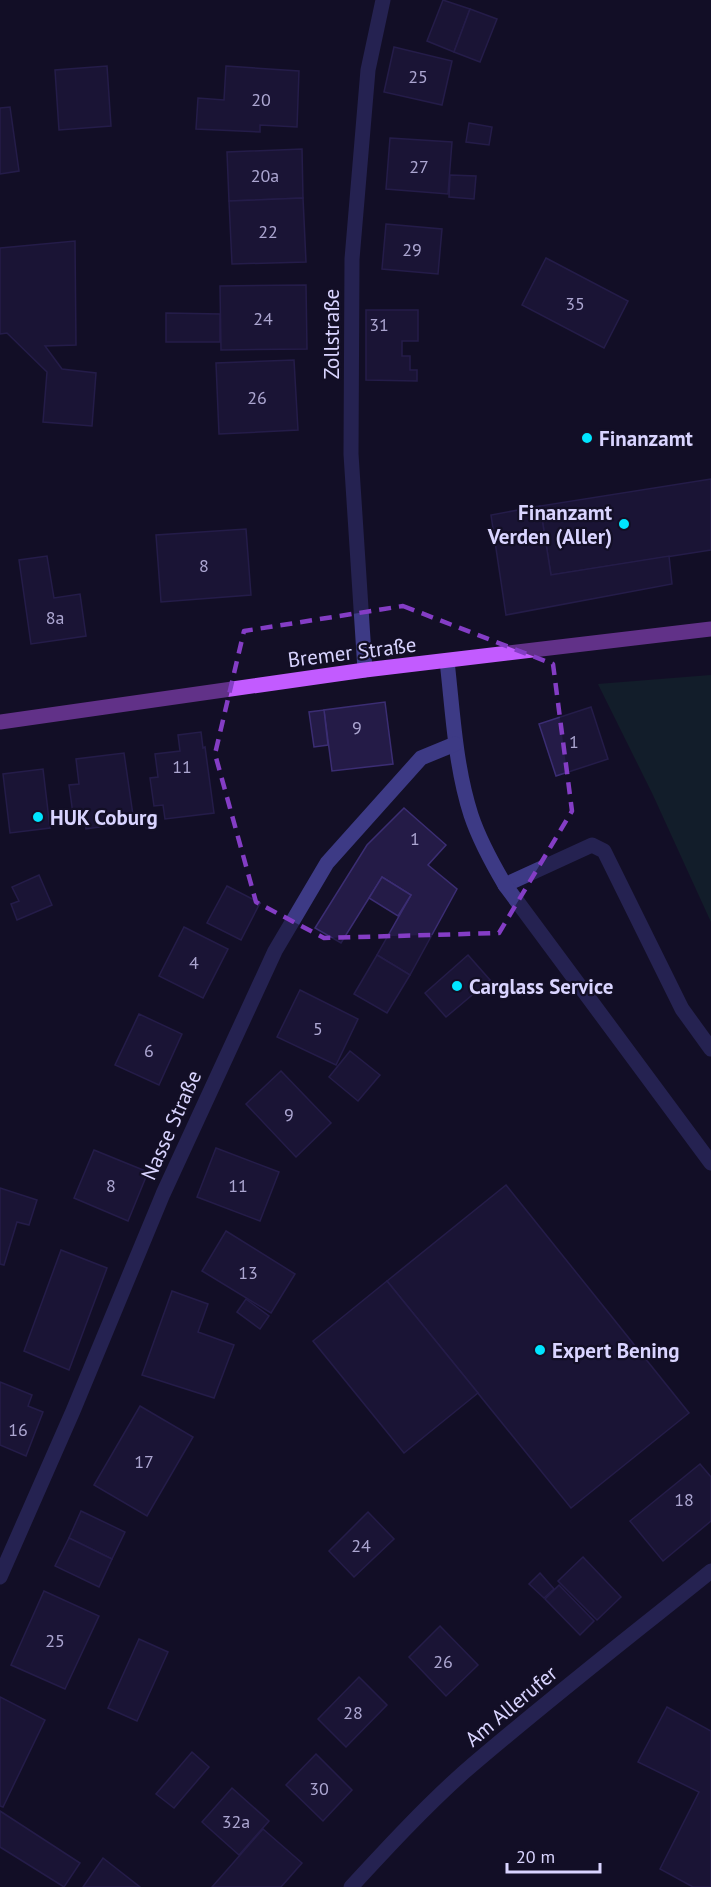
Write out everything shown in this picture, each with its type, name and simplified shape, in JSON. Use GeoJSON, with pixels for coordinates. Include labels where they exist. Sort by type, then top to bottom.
{"type":"FeatureCollection","features":[{"type":"Feature","properties":{"kind":"main road","name":"Bremer Straße"},"geometry":{"type":"LineString","coordinates":[[0,722],[365,670],[711,629]]}},
{"type":"Feature","properties":{"kind":"street","name":"Zollstraße"},"geometry":{"type":"LineString","coordinates":[[365,670],[360,627],[351,454],[352,259],[368,70],[383,0]]}},
{"type":"Feature","properties":{"kind":"street"},"geometry":{"type":"LineString","coordinates":[[447,661],[455,744],[471,817],[505,885],[711,1163]]}},
{"type":"Feature","properties":{"kind":"street","name":"Nasse Straße"},"geometry":{"type":"LineString","coordinates":[[0,1577],[73,1411],[163,1194],[275,951],[327,862],[421,758],[455,744]]}},
{"type":"Feature","properties":{"kind":"street"},"geometry":{"type":"LineString","coordinates":[[505,885],[592,845],[604,851],[682,1009],[711,1049]]}},
{"type":"Feature","properties":{"kind":"street","name":"Am Allerufer"},"geometry":{"type":"LineString","coordinates":[[351,1887],[401,1833],[462,1774],[578,1677],[711,1571]]}},
{"type":"Feature","properties":{"kind":"highlighted area"},"geometry":{"type":"Polygon","coordinates":[[[403,606],[553,664],[572,811],[499,933],[324,938],[256,902],[215,754],[244,631],[403,606]]]}},
{"type":"Feature","properties":{"kind":"green space"},"geometry":{"type":"Polygon","coordinates":[[[711,675],[711,922],[653,795],[598,684],[711,675]]]}},
{"type":"Feature","properties":{"kind":"building"},"geometry":{"type":"Polygon","coordinates":[[[443,0],[470,9],[454,52],[427,41],[443,0]]]}},
{"type":"Feature","properties":{"kind":"building"},"geometry":{"type":"Polygon","coordinates":[[[470,9],[497,19],[480,62],[454,52],[470,9]]]}},
{"type":"Feature","properties":{"kind":"building"},"geometry":{"type":"Polygon","coordinates":[[[394,47],[452,61],[442,105],[384,92],[394,47]]]}},
{"type":"Feature","properties":{"kind":"building"},"geometry":{"type":"Polygon","coordinates":[[[107,66],[111,126],[59,130],[55,70],[107,66]]]}},
{"type":"Feature","properties":{"kind":"building"},"geometry":{"type":"Polygon","coordinates":[[[226,66],[299,71],[297,127],[260,125],[260,132],[196,129],[198,98],[224,100],[226,66]]]}},
{"type":"Feature","properties":{"kind":"building"},"geometry":{"type":"Polygon","coordinates":[[[10,107],[19,171],[0,174],[0,108],[10,107]]]}},
{"type":"Feature","properties":{"kind":"building"},"geometry":{"type":"Polygon","coordinates":[[[469,123],[492,127],[489,145],[466,142],[469,123]]]}},
{"type":"Feature","properties":{"kind":"building"},"geometry":{"type":"Polygon","coordinates":[[[390,138],[452,142],[448,194],[386,189],[390,138]]]}},
{"type":"Feature","properties":{"kind":"building"},"geometry":{"type":"Polygon","coordinates":[[[302,149],[303,198],[229,201],[227,152],[302,149]]]}},
{"type":"Feature","properties":{"kind":"building"},"geometry":{"type":"Polygon","coordinates":[[[450,175],[476,176],[474,199],[449,197],[450,175]]]}},
{"type":"Feature","properties":{"kind":"building"},"geometry":{"type":"Polygon","coordinates":[[[303,198],[306,262],[232,264],[229,201],[303,198]]]}},
{"type":"Feature","properties":{"kind":"building"},"geometry":{"type":"Polygon","coordinates":[[[386,224],[442,229],[438,274],[382,269],[386,224]]]}},
{"type":"Feature","properties":{"kind":"building"},"geometry":{"type":"Polygon","coordinates":[[[75,241],[76,345],[45,346],[62,369],[96,373],[92,426],[43,422],[47,372],[7,333],[0,334],[0,248],[75,241]]]}},
{"type":"Feature","properties":{"kind":"building"},"geometry":{"type":"Polygon","coordinates":[[[546,258],[628,301],[604,348],[522,305],[546,258]]]}},
{"type":"Feature","properties":{"kind":"building"},"geometry":{"type":"Polygon","coordinates":[[[306,285],[307,349],[221,350],[220,286],[306,285]]]}},
{"type":"Feature","properties":{"kind":"building"},"geometry":{"type":"Polygon","coordinates":[[[366,310],[418,310],[418,341],[402,341],[402,356],[410,356],[410,370],[417,370],[417,381],[366,380],[366,310]]]}},
{"type":"Feature","properties":{"kind":"building"},"geometry":{"type":"Polygon","coordinates":[[[166,313],[220,314],[220,342],[166,342],[166,313]]]}},
{"type":"Feature","properties":{"kind":"building"},"geometry":{"type":"Polygon","coordinates":[[[294,360],[298,430],[219,434],[216,363],[294,360]]]}},
{"type":"Feature","properties":{"kind":"building"},"geometry":{"type":"Polygon","coordinates":[[[711,479],[711,550],[551,575],[540,506],[711,479]]]}},
{"type":"Feature","properties":{"kind":"building"},"geometry":{"type":"Polygon","coordinates":[[[540,506],[551,575],[669,556],[672,584],[506,615],[491,515],[540,506]]]}},
{"type":"Feature","properties":{"kind":"building"},"geometry":{"type":"Polygon","coordinates":[[[246,529],[251,595],[161,602],[156,535],[246,529]]]}},
{"type":"Feature","properties":{"kind":"building"},"geometry":{"type":"Polygon","coordinates":[[[47,556],[54,598],[80,594],[86,636],[31,644],[19,560],[47,556]]]}},
{"type":"Feature","properties":{"kind":"building"},"geometry":{"type":"Polygon","coordinates":[[[385,702],[393,764],[332,771],[324,710],[385,702]]]}},
{"type":"Feature","properties":{"kind":"building"},"geometry":{"type":"Polygon","coordinates":[[[591,707],[608,759],[556,776],[539,724],[591,707]]]}},
{"type":"Feature","properties":{"kind":"building"},"geometry":{"type":"Polygon","coordinates":[[[324,710],[328,745],[314,747],[309,712],[324,710]]]}},
{"type":"Feature","properties":{"kind":"building"},"geometry":{"type":"Polygon","coordinates":[[[201,732],[214,813],[165,819],[163,805],[154,806],[150,778],[158,777],[155,754],[180,751],[178,735],[201,732]]]}},
{"type":"Feature","properties":{"kind":"building"},"geometry":{"type":"Polygon","coordinates":[[[124,753],[134,822],[86,829],[84,812],[73,814],[69,785],[79,784],[76,759],[124,753]]]}},
{"type":"Feature","properties":{"kind":"building"},"geometry":{"type":"Polygon","coordinates":[[[43,769],[50,828],[10,833],[3,774],[43,769]]]}},
{"type":"Feature","properties":{"kind":"building"},"geometry":{"type":"Polygon","coordinates":[[[404,808],[446,845],[428,865],[457,889],[410,975],[377,955],[411,895],[382,877],[341,943],[315,928],[367,845],[404,808]]]}},
{"type":"Feature","properties":{"kind":"building"},"geometry":{"type":"Polygon","coordinates":[[[39,875],[52,905],[17,920],[11,904],[19,901],[12,887],[39,875]]]}},
{"type":"Feature","properties":{"kind":"building"},"geometry":{"type":"Polygon","coordinates":[[[382,877],[411,895],[398,916],[369,898],[382,877]]]}},
{"type":"Feature","properties":{"kind":"building"},"geometry":{"type":"Polygon","coordinates":[[[227,886],[260,903],[241,940],[207,923],[227,886]]]}},
{"type":"Feature","properties":{"kind":"building"},"geometry":{"type":"Polygon","coordinates":[[[184,927],[228,949],[203,998],[159,976],[184,927]]]}},
{"type":"Feature","properties":{"kind":"building"},"geometry":{"type":"Polygon","coordinates":[[[377,955],[410,975],[387,1013],[354,994],[377,955]]]}},
{"type":"Feature","properties":{"kind":"building","name":"Carglass Service"},"geometry":{"type":"Polygon","coordinates":[[[468,955],[490,980],[446,1017],[425,993],[468,955]]]}},
{"type":"Feature","properties":{"kind":"building"},"geometry":{"type":"Polygon","coordinates":[[[300,990],[358,1019],[336,1065],[277,1037],[300,990]]]}},
{"type":"Feature","properties":{"kind":"building"},"geometry":{"type":"Polygon","coordinates":[[[139,1014],[182,1034],[159,1085],[115,1065],[139,1014]]]}},
{"type":"Feature","properties":{"kind":"building"},"geometry":{"type":"Polygon","coordinates":[[[350,1051],[380,1075],[358,1101],[329,1077],[350,1051]]]}},
{"type":"Feature","properties":{"kind":"building"},"geometry":{"type":"Polygon","coordinates":[[[281,1071],[331,1123],[296,1157],[246,1104],[281,1071]]]}},
{"type":"Feature","properties":{"kind":"building"},"geometry":{"type":"Polygon","coordinates":[[[216,1148],[279,1172],[260,1221],[197,1197],[216,1148]]]}},
{"type":"Feature","properties":{"kind":"building"},"geometry":{"type":"Polygon","coordinates":[[[94,1150],[148,1172],[128,1221],[74,1198],[94,1150]]]}},
{"type":"Feature","properties":{"kind":"building","name":"Expert Bening"},"geometry":{"type":"Polygon","coordinates":[[[506,1185],[689,1413],[571,1508],[387,1281],[506,1185]]]}},
{"type":"Feature","properties":{"kind":"building"},"geometry":{"type":"Polygon","coordinates":[[[0,1188],[37,1200],[29,1225],[17,1222],[4,1265],[0,1264],[0,1188]]]}},
{"type":"Feature","properties":{"kind":"building"},"geometry":{"type":"Polygon","coordinates":[[[226,1231],[295,1274],[271,1313],[202,1271],[226,1231]]]}},
{"type":"Feature","properties":{"kind":"building"},"geometry":{"type":"Polygon","coordinates":[[[61,1250],[107,1268],[69,1370],[24,1351],[61,1250]]]}},
{"type":"Feature","properties":{"kind":"building"},"geometry":{"type":"Polygon","coordinates":[[[387,1281],[478,1393],[404,1453],[313,1341],[387,1281]]]}},
{"type":"Feature","properties":{"kind":"building"},"geometry":{"type":"Polygon","coordinates":[[[172,1291],[208,1304],[198,1332],[234,1345],[214,1398],[142,1375],[172,1291]]]}},
{"type":"Feature","properties":{"kind":"building"},"geometry":{"type":"Polygon","coordinates":[[[246,1299],[269,1316],[260,1329],[237,1312],[246,1299]]]}},
{"type":"Feature","properties":{"kind":"building"},"geometry":{"type":"Polygon","coordinates":[[[0,1382],[32,1395],[28,1406],[43,1412],[26,1456],[0,1445],[0,1382]]]}},
{"type":"Feature","properties":{"kind":"building"},"geometry":{"type":"Polygon","coordinates":[[[140,1406],[193,1437],[147,1516],[94,1485],[140,1406]]]}},
{"type":"Feature","properties":{"kind":"building"},"geometry":{"type":"Polygon","coordinates":[[[700,1464],[711,1477],[711,1521],[663,1561],[630,1521],[700,1464]]]}},
{"type":"Feature","properties":{"kind":"building"},"geometry":{"type":"Polygon","coordinates":[[[81,1511],[125,1532],[112,1559],[69,1538],[81,1511]]]}},
{"type":"Feature","properties":{"kind":"building"},"geometry":{"type":"Polygon","coordinates":[[[368,1512],[394,1539],[354,1577],[329,1551],[368,1512]]]}},
{"type":"Feature","properties":{"kind":"building"},"geometry":{"type":"Polygon","coordinates":[[[69,1538],[112,1559],[99,1587],[55,1566],[69,1538]]]}},
{"type":"Feature","properties":{"kind":"building"},"geometry":{"type":"Polygon","coordinates":[[[583,1557],[621,1597],[597,1620],[558,1581],[583,1557]]]}},
{"type":"Feature","properties":{"kind":"building"},"geometry":{"type":"Polygon","coordinates":[[[540,1573],[554,1589],[544,1598],[529,1584],[540,1573]]]}},
{"type":"Feature","properties":{"kind":"building"},"geometry":{"type":"Polygon","coordinates":[[[559,1585],[594,1621],[580,1635],[545,1599],[559,1585]]]}},
{"type":"Feature","properties":{"kind":"building"},"geometry":{"type":"Polygon","coordinates":[[[44,1591],[99,1616],[65,1689],[11,1665],[44,1591]]]}},
{"type":"Feature","properties":{"kind":"building"},"geometry":{"type":"Polygon","coordinates":[[[440,1626],[478,1665],[446,1696],[409,1657],[440,1626]]]}},
{"type":"Feature","properties":{"kind":"building"},"geometry":{"type":"Polygon","coordinates":[[[139,1639],[168,1652],[137,1721],[108,1708],[139,1639]]]}},
{"type":"Feature","properties":{"kind":"building"},"geometry":{"type":"Polygon","coordinates":[[[359,1677],[387,1705],[346,1747],[318,1719],[359,1677]]]}},
{"type":"Feature","properties":{"kind":"building"},"geometry":{"type":"Polygon","coordinates":[[[0,1697],[45,1720],[3,1807],[0,1806],[0,1697]]]}},
{"type":"Feature","properties":{"kind":"building"},"geometry":{"type":"Polygon","coordinates":[[[667,1707],[711,1731],[711,1887],[693,1887],[660,1869],[699,1792],[638,1762],[667,1707]]]}},
{"type":"Feature","properties":{"kind":"building"},"geometry":{"type":"Polygon","coordinates":[[[192,1752],[209,1767],[174,1808],[156,1794],[192,1752]]]}},
{"type":"Feature","properties":{"kind":"building"},"geometry":{"type":"Polygon","coordinates":[[[316,1754],[352,1790],[323,1821],[286,1785],[316,1754]]]}},
{"type":"Feature","properties":{"kind":"building"},"geometry":{"type":"Polygon","coordinates":[[[232,1788],[269,1821],[239,1855],[202,1822],[232,1788]]]}},
{"type":"Feature","properties":{"kind":"building"},"geometry":{"type":"Polygon","coordinates":[[[0,1811],[80,1863],[64,1887],[0,1847],[0,1811]]]}},
{"type":"Feature","properties":{"kind":"building"},"geometry":{"type":"Polygon","coordinates":[[[263,1829],[302,1863],[281,1887],[212,1887],[263,1829]]]}},
{"type":"Feature","properties":{"kind":"building"},"geometry":{"type":"Polygon","coordinates":[[[103,1858],[140,1887],[83,1887],[103,1858]]]}},
{"type":"Feature","properties":{"kind":"place","name":"Finanzamt"},"geometry":{"type":"Point","coordinates":[587,438]}},
{"type":"Feature","properties":{"kind":"place","name":"Finanzamt Verden (Aller)"},"geometry":{"type":"Point","coordinates":[624,524]}},
{"type":"Feature","properties":{"kind":"place","name":"HUK Coburg"},"geometry":{"type":"Point","coordinates":[38,817]}},
{"type":"Feature","properties":{"kind":"place","name":"Carglass Service"},"geometry":{"type":"Point","coordinates":[457,986]}},
{"type":"Feature","properties":{"kind":"place","name":"Expert Bening"},"geometry":{"type":"Point","coordinates":[540,1350]}}]}
